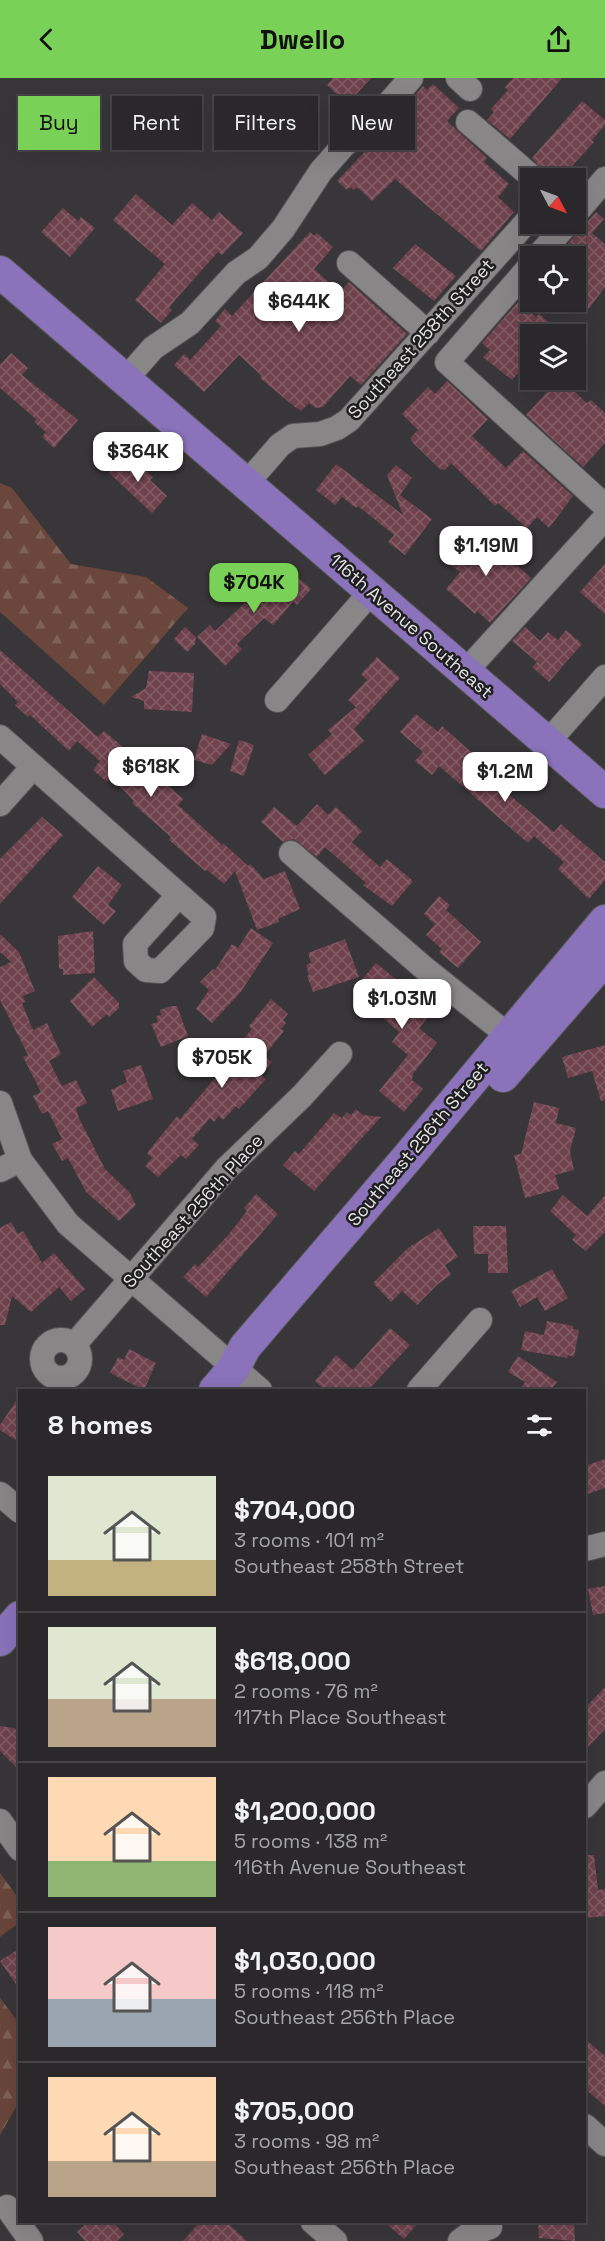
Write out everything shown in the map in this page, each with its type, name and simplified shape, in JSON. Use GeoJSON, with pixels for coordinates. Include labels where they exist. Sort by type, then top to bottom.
{"type":"FeatureCollection","features":[{"type":"Feature","properties":{"kind":"main road","name":"116th Avenue Southeast"},"geometry":{"type":"LineString","coordinates":[[0,272],[605,792]]}},
{"type":"Feature","properties":{"kind":"main road","name":"Southeast 256th Street"},"geometry":{"type":"LineString","coordinates":[[224,1379],[245,1347],[605,921]]}},
{"type":"Feature","properties":{"kind":"main road","name":"Southeast 256th Street"},"geometry":{"type":"LineString","coordinates":[[224,1379],[259,1356],[605,959]]}},
{"type":"Feature","properties":{"kind":"main road"},"geometry":{"type":"LineString","coordinates":[[0,1640],[18,1619]]}},
{"type":"Feature","properties":{"kind":"street"},"geometry":{"type":"LineString","coordinates":[[125,380],[153,348],[190,323],[236,273],[258,258],[283,229],[321,171],[344,145],[368,127],[411,78]]}},
{"type":"Feature","properties":{"kind":"street"},"geometry":{"type":"LineString","coordinates":[[468,122],[521,168]]}},
{"type":"Feature","properties":{"kind":"street"},"geometry":{"type":"LineString","coordinates":[[586,201],[605,179]]}},
{"type":"Feature","properties":{"kind":"street","name":"Southeast 258th Street"},"geometry":{"type":"LineString","coordinates":[[246,484],[280,445],[293,436],[320,434],[337,428],[349,420],[520,229]]}},
{"type":"Feature","properties":{"kind":"street"},"geometry":{"type":"LineString","coordinates":[[547,246],[558,234]]}},
{"type":"Feature","properties":{"kind":"street"},"geometry":{"type":"LineString","coordinates":[[349,264],[428,333]]}},
{"type":"Feature","properties":{"kind":"street"},"geometry":{"type":"LineString","coordinates":[[520,278],[447,362],[605,506]]}},
{"type":"Feature","properties":{"kind":"street"},"geometry":{"type":"LineString","coordinates":[[465,672],[605,518]]}},
{"type":"Feature","properties":{"kind":"street"},"geometry":{"type":"LineString","coordinates":[[277,700],[371,592]]}},
{"type":"Feature","properties":{"kind":"street"},"geometry":{"type":"LineString","coordinates":[[547,743],[605,677]]}},
{"type":"Feature","properties":{"kind":"street"},"geometry":{"type":"LineString","coordinates":[[0,737],[179,895]]}},
{"type":"Feature","properties":{"kind":"street"},"geometry":{"type":"LineString","coordinates":[[0,804],[33,767]]}},
{"type":"Feature","properties":{"kind":"street"},"geometry":{"type":"LineString","coordinates":[[291,853],[424,968],[509,1036]]}},
{"type":"Feature","properties":{"kind":"street","name":"Southeast 256th Place"},"geometry":{"type":"LineString","coordinates":[[74,1345],[226,1169],[302,1096],[340,1054]]}},
{"type":"Feature","properties":{"kind":"street"},"geometry":{"type":"LineString","coordinates":[[0,1103],[10,1165],[68,1224],[131,1280],[224,1379],[257,1389]]}},
{"type":"Feature","properties":{"kind":"street"},"geometry":{"type":"LineString","coordinates":[[420,1389],[480,1320]]}},
{"type":"Feature","properties":{"kind":"street"},"geometry":{"type":"LineString","coordinates":[[0,1494],[18,1509]]}},
{"type":"Feature","properties":{"kind":"street"},"geometry":{"type":"LineString","coordinates":[[586,1549],[605,1544]]}},
{"type":"Feature","properties":{"kind":"street"},"geometry":{"type":"LineString","coordinates":[[586,1805],[605,1783]]}},
{"type":"Feature","properties":{"kind":"street"},"geometry":{"type":"LineString","coordinates":[[0,1821],[18,1846]]}},
{"type":"Feature","properties":{"kind":"street"},"geometry":{"type":"LineString","coordinates":[[586,2127],[605,2144]]}},
{"type":"Feature","properties":{"kind":"street"},"geometry":{"type":"LineString","coordinates":[[7,2207],[18,2222]]}},
{"type":"Feature","properties":{"kind":"street"},"geometry":{"type":"LineString","coordinates":[[19,2223],[32,2241]]}},
{"type":"Feature","properties":{"kind":"street"},"geometry":{"type":"LineString","coordinates":[[314,2223],[335,2241]]}},
{"type":"Feature","properties":{"kind":"street"},"geometry":{"type":"LineString","coordinates":[[460,2241],[468,2235],[490,2227]]}},
{"type":"Feature","properties":{"kind":"green space"},"geometry":{"type":"Polygon","coordinates":[[[0,483],[12,488],[71,564],[146,577],[188,608],[104,705],[0,612],[0,483]]]}},
{"type":"Feature","properties":{"kind":"green space"},"geometry":{"type":"Polygon","coordinates":[[[0,1873],[18,1898],[18,1924],[0,1937],[0,1873]]]}},
{"type":"Feature","properties":{"kind":"green space"},"geometry":{"type":"Polygon","coordinates":[[[0,1998],[18,2022],[18,2104],[0,2135],[0,1998]]]}},
{"type":"Feature","properties":{"kind":"building"},"geometry":{"type":"Polygon","coordinates":[[[333,78],[371,78],[355,96],[339,96],[327,85],[333,78]]]}},
{"type":"Feature","properties":{"kind":"building"},"geometry":{"type":"Polygon","coordinates":[[[513,78],[562,78],[510,139],[487,120],[494,112],[491,109],[508,90],[505,87],[513,78]]]}},
{"type":"Feature","properties":{"kind":"building"},"geometry":{"type":"Polygon","coordinates":[[[433,84],[459,108],[447,121],[487,158],[484,162],[509,184],[498,197],[514,212],[481,251],[395,179],[372,201],[357,187],[354,190],[350,187],[347,190],[337,181],[366,150],[415,150],[415,96],[423,86],[427,90],[433,84]]]}},
{"type":"Feature","properties":{"kind":"building"},"geometry":{"type":"Polygon","coordinates":[[[582,101],[605,120],[605,125],[592,140],[594,142],[570,168],[540,168],[532,158],[582,101]]]}},
{"type":"Feature","properties":{"kind":"building"},"geometry":{"type":"Polygon","coordinates":[[[136,194],[172,225],[192,203],[212,220],[219,212],[243,233],[222,255],[218,252],[176,299],[169,308],[172,310],[161,323],[135,300],[165,264],[113,220],[136,194]]]}},
{"type":"Feature","properties":{"kind":"building"},"geometry":{"type":"Polygon","coordinates":[[[63,208],[78,221],[81,217],[95,228],[70,257],[41,232],[63,208]]]}},
{"type":"Feature","properties":{"kind":"building"},"geometry":{"type":"Polygon","coordinates":[[[596,212],[604,219],[592,233],[605,244],[605,287],[587,311],[586,246],[566,246],[576,234],[586,234],[586,223],[596,212]]]}},
{"type":"Feature","properties":{"kind":"building"},"geometry":{"type":"Polygon","coordinates":[[[310,232],[314,236],[317,233],[333,247],[314,269],[340,292],[349,282],[407,334],[361,385],[350,376],[323,407],[316,408],[309,403],[301,411],[260,378],[262,376],[239,355],[204,392],[174,365],[184,354],[190,360],[221,326],[215,321],[225,309],[232,316],[310,232]]]}},
{"type":"Feature","properties":{"kind":"building"},"geometry":{"type":"Polygon","coordinates":[[[415,244],[456,276],[434,301],[393,268],[415,244]]]}},
{"type":"Feature","properties":{"kind":"building"},"geometry":{"type":"Polygon","coordinates":[[[519,301],[520,312],[531,312],[536,317],[539,314],[551,324],[520,324],[520,371],[512,380],[483,357],[490,350],[482,343],[519,301]]]}},
{"type":"Feature","properties":{"kind":"building"},"geometry":{"type":"Polygon","coordinates":[[[11,353],[28,368],[22,375],[78,420],[54,448],[42,437],[46,432],[34,422],[36,419],[0,388],[0,365],[11,353]]]}},
{"type":"Feature","properties":{"kind":"building"},"geometry":{"type":"Polygon","coordinates":[[[447,381],[488,419],[472,436],[506,468],[523,451],[573,496],[549,528],[537,517],[527,528],[498,503],[495,506],[451,463],[445,470],[440,469],[413,443],[410,438],[418,430],[402,414],[428,387],[435,394],[447,381]]]}},
{"type":"Feature","properties":{"kind":"building"},"geometry":{"type":"Polygon","coordinates":[[[549,390],[573,390],[587,403],[591,400],[605,413],[605,443],[583,467],[526,415],[549,390]]]}},
{"type":"Feature","properties":{"kind":"building"},"geometry":{"type":"Polygon","coordinates":[[[127,453],[153,477],[150,480],[167,496],[152,513],[109,473],[127,453]]]}},
{"type":"Feature","properties":{"kind":"building"},"geometry":{"type":"Polygon","coordinates":[[[336,464],[403,515],[387,475],[396,465],[412,478],[400,495],[432,519],[405,555],[388,542],[394,535],[358,506],[356,508],[342,497],[335,505],[316,490],[336,464]]]}},
{"type":"Feature","properties":{"kind":"building"},"geometry":{"type":"Polygon","coordinates":[[[481,529],[510,554],[508,557],[531,578],[490,623],[477,611],[475,614],[446,589],[460,572],[451,565],[481,529]]]}},
{"type":"Feature","properties":{"kind":"building"},"geometry":{"type":"Polygon","coordinates":[[[605,564],[605,614],[580,592],[605,564]]]}},
{"type":"Feature","properties":{"kind":"building"},"geometry":{"type":"Polygon","coordinates":[[[287,568],[311,589],[297,605],[293,602],[273,625],[264,618],[237,644],[242,649],[225,666],[197,637],[210,625],[215,631],[246,602],[241,597],[259,577],[270,587],[287,568]]]}},
{"type":"Feature","properties":{"kind":"building"},"geometry":{"type":"Polygon","coordinates":[[[185,627],[196,637],[195,644],[187,652],[174,639],[185,627]]]}},
{"type":"Feature","properties":{"kind":"building"},"geometry":{"type":"Polygon","coordinates":[[[525,627],[540,641],[548,632],[558,640],[566,630],[582,644],[549,682],[532,667],[537,662],[512,641],[525,627]]]}},
{"type":"Feature","properties":{"kind":"building"},"geometry":{"type":"Polygon","coordinates":[[[0,650],[98,737],[104,731],[147,767],[183,799],[178,805],[222,845],[223,843],[248,866],[250,864],[264,879],[285,871],[300,909],[278,919],[279,922],[257,930],[235,871],[224,884],[207,870],[205,871],[169,840],[171,837],[132,803],[134,801],[111,777],[107,782],[93,770],[100,761],[77,741],[69,751],[30,715],[28,717],[15,705],[18,702],[0,684],[0,650]]]}},
{"type":"Feature","properties":{"kind":"building"},"geometry":{"type":"Polygon","coordinates":[[[377,657],[400,678],[354,729],[364,741],[325,775],[308,755],[332,734],[328,730],[356,707],[348,700],[367,680],[361,674],[377,657]]]}},
{"type":"Feature","properties":{"kind":"building"},"geometry":{"type":"Polygon","coordinates":[[[149,671],[194,673],[192,712],[144,709],[144,701],[131,697],[146,688],[149,671]]]}},
{"type":"Feature","properties":{"kind":"building"},"geometry":{"type":"Polygon","coordinates":[[[416,714],[438,732],[442,726],[482,762],[478,766],[501,788],[554,832],[561,824],[605,862],[605,880],[589,899],[558,869],[564,862],[534,836],[528,843],[439,766],[432,775],[415,761],[423,752],[400,732],[416,714]]]}},
{"type":"Feature","properties":{"kind":"building"},"geometry":{"type":"Polygon","coordinates":[[[202,734],[231,744],[212,765],[194,760],[202,734]]]}},
{"type":"Feature","properties":{"kind":"building"},"geometry":{"type":"Polygon","coordinates":[[[239,740],[254,745],[244,776],[230,771],[239,740]]]}},
{"type":"Feature","properties":{"kind":"building"},"geometry":{"type":"Polygon","coordinates":[[[317,804],[328,815],[336,807],[362,831],[352,842],[380,867],[387,859],[413,881],[392,906],[363,885],[366,883],[325,847],[317,857],[294,839],[283,842],[261,822],[274,807],[297,826],[317,804]]]}},
{"type":"Feature","properties":{"kind":"building"},"geometry":{"type":"Polygon","coordinates":[[[42,817],[63,835],[0,904],[0,859],[42,817]]]}},
{"type":"Feature","properties":{"kind":"building"},"geometry":{"type":"Polygon","coordinates":[[[98,866],[122,885],[108,905],[116,911],[104,925],[72,897],[98,866]]]}},
{"type":"Feature","properties":{"kind":"building"},"geometry":{"type":"Polygon","coordinates":[[[439,896],[450,905],[446,910],[481,942],[458,968],[439,952],[442,949],[426,935],[435,924],[424,914],[439,896]]]}},
{"type":"Feature","properties":{"kind":"building"},"geometry":{"type":"Polygon","coordinates":[[[251,928],[273,943],[240,993],[212,1023],[196,1009],[209,990],[200,982],[213,969],[215,970],[232,944],[238,948],[251,928]]]}},
{"type":"Feature","properties":{"kind":"building"},"geometry":{"type":"Polygon","coordinates":[[[93,931],[95,973],[63,975],[63,969],[59,969],[58,936],[93,931]]]}},
{"type":"Feature","properties":{"kind":"building"},"geometry":{"type":"Polygon","coordinates":[[[0,934],[19,952],[35,991],[23,996],[25,1002],[22,1003],[33,1030],[47,1023],[61,1054],[49,1061],[62,1086],[76,1080],[87,1103],[76,1108],[79,1118],[105,1169],[130,1193],[136,1205],[119,1221],[86,1192],[68,1158],[62,1161],[52,1144],[62,1139],[48,1111],[42,1114],[33,1096],[41,1092],[23,1057],[28,1055],[0,1000],[0,967],[11,962],[0,952],[0,934]]]}},
{"type":"Feature","properties":{"kind":"building"},"geometry":{"type":"Polygon","coordinates":[[[345,939],[359,977],[313,992],[307,976],[309,975],[306,965],[311,963],[308,953],[345,939]]]}},
{"type":"Feature","properties":{"kind":"building"},"geometry":{"type":"Polygon","coordinates":[[[376,963],[413,993],[418,987],[439,1004],[419,1028],[437,1043],[413,1074],[412,1080],[423,1089],[404,1112],[379,1091],[408,1055],[392,1042],[399,1032],[365,1002],[370,995],[358,984],[376,963]]]}},
{"type":"Feature","properties":{"kind":"building"},"geometry":{"type":"Polygon","coordinates":[[[94,977],[119,1003],[119,1008],[109,1017],[107,1014],[92,1027],[70,1001],[94,977]]]}},
{"type":"Feature","properties":{"kind":"building"},"geometry":{"type":"Polygon","coordinates":[[[271,999],[288,1014],[283,1020],[286,1023],[281,1029],[284,1031],[264,1056],[272,1062],[261,1075],[266,1079],[239,1109],[236,1106],[223,1120],[219,1116],[214,1122],[210,1118],[192,1139],[199,1145],[186,1159],[181,1155],[158,1177],[145,1166],[152,1158],[147,1153],[177,1116],[180,1119],[223,1069],[217,1065],[231,1048],[234,1051],[252,1029],[249,1026],[271,999]]]}},
{"type":"Feature","properties":{"kind":"building"},"geometry":{"type":"Polygon","coordinates":[[[177,1006],[188,1036],[161,1047],[151,1024],[158,1022],[156,1016],[161,1015],[160,1010],[177,1006]]]}},
{"type":"Feature","properties":{"kind":"building"},"geometry":{"type":"Polygon","coordinates":[[[605,1045],[605,1100],[601,1101],[592,1071],[568,1078],[562,1057],[605,1045]]]}},
{"type":"Feature","properties":{"kind":"building"},"geometry":{"type":"Polygon","coordinates":[[[141,1065],[153,1099],[118,1111],[111,1090],[127,1082],[123,1071],[141,1065]]]}},
{"type":"Feature","properties":{"kind":"building"},"geometry":{"type":"Polygon","coordinates":[[[534,1102],[559,1108],[556,1123],[576,1128],[570,1151],[574,1170],[555,1175],[559,1189],[525,1198],[514,1155],[521,1154],[534,1102]]]}},
{"type":"Feature","properties":{"kind":"building"},"geometry":{"type":"Polygon","coordinates":[[[356,1109],[363,1115],[381,1117],[314,1191],[283,1165],[295,1151],[299,1154],[334,1113],[342,1118],[347,1112],[351,1115],[356,1109]]]}},
{"type":"Feature","properties":{"kind":"building"},"geometry":{"type":"Polygon","coordinates":[[[256,1194],[278,1214],[206,1297],[183,1277],[195,1264],[198,1267],[229,1234],[247,1211],[244,1208],[256,1194]]]}},
{"type":"Feature","properties":{"kind":"building"},"geometry":{"type":"Polygon","coordinates":[[[563,1195],[587,1216],[605,1195],[605,1232],[586,1251],[572,1240],[576,1235],[550,1211],[563,1195]]]}},
{"type":"Feature","properties":{"kind":"building"},"geometry":{"type":"Polygon","coordinates":[[[11,1222],[18,1234],[23,1231],[42,1263],[54,1253],[85,1289],[71,1301],[59,1287],[31,1312],[12,1296],[5,1325],[0,1325],[0,1228],[11,1222]]]}},
{"type":"Feature","properties":{"kind":"building"},"geometry":{"type":"Polygon","coordinates":[[[473,1226],[506,1226],[508,1273],[488,1273],[488,1254],[474,1254],[473,1226]]]}},
{"type":"Feature","properties":{"kind":"building"},"geometry":{"type":"Polygon","coordinates":[[[439,1228],[458,1257],[445,1265],[451,1275],[438,1284],[417,1305],[402,1291],[391,1302],[373,1283],[408,1248],[439,1228]]]}},
{"type":"Feature","properties":{"kind":"building"},"geometry":{"type":"Polygon","coordinates":[[[552,1269],[568,1298],[545,1311],[537,1297],[520,1307],[511,1291],[552,1269]]]}},
{"type":"Feature","properties":{"kind":"building"},"geometry":{"type":"Polygon","coordinates":[[[547,1321],[573,1326],[573,1329],[579,1330],[574,1357],[568,1355],[567,1358],[521,1350],[525,1331],[544,1335],[547,1321]]]}},
{"type":"Feature","properties":{"kind":"building"},"geometry":{"type":"Polygon","coordinates":[[[390,1328],[410,1345],[369,1389],[324,1389],[315,1381],[336,1355],[353,1370],[390,1328]]]}},
{"type":"Feature","properties":{"kind":"building"},"geometry":{"type":"Polygon","coordinates":[[[129,1349],[156,1363],[144,1389],[110,1373],[118,1357],[124,1360],[129,1349]]]}},
{"type":"Feature","properties":{"kind":"building"},"geometry":{"type":"Polygon","coordinates":[[[518,1356],[557,1382],[552,1389],[521,1389],[525,1382],[508,1372],[518,1356]]]}},
{"type":"Feature","properties":{"kind":"building"},"geometry":{"type":"Polygon","coordinates":[[[18,1398],[18,1442],[0,1430],[0,1425],[18,1398]]]}},
{"type":"Feature","properties":{"kind":"building"},"geometry":{"type":"Polygon","coordinates":[[[605,1459],[605,1488],[586,1495],[586,1466],[605,1459]]]}},
{"type":"Feature","properties":{"kind":"building"},"geometry":{"type":"Polygon","coordinates":[[[605,1586],[605,1613],[593,1615],[588,1589],[605,1586]]]}},
{"type":"Feature","properties":{"kind":"building"},"geometry":{"type":"Polygon","coordinates":[[[605,1687],[605,1729],[586,1749],[586,1707],[605,1687]]]}},
{"type":"Feature","properties":{"kind":"building"},"geometry":{"type":"Polygon","coordinates":[[[0,1726],[14,1728],[18,1731],[18,1769],[0,1751],[0,1726]]]}},
{"type":"Feature","properties":{"kind":"building"},"geometry":{"type":"Polygon","coordinates":[[[586,1855],[594,1855],[598,1890],[605,1889],[605,1916],[586,1918],[586,1855]]]}},
{"type":"Feature","properties":{"kind":"building"},"geometry":{"type":"Polygon","coordinates":[[[18,1949],[18,1987],[0,1961],[18,1949]]]}},
{"type":"Feature","properties":{"kind":"building"},"geometry":{"type":"Polygon","coordinates":[[[586,2040],[605,2056],[605,2106],[586,2090],[586,2040]]]}},
{"type":"Feature","properties":{"kind":"building"},"geometry":{"type":"Polygon","coordinates":[[[87,2223],[114,2223],[124,2234],[117,2241],[85,2241],[77,2232],[87,2223]]]}},
{"type":"Feature","properties":{"kind":"building"},"geometry":{"type":"Polygon","coordinates":[[[199,2223],[228,2223],[247,2241],[183,2241],[199,2223]]]}},
{"type":"Feature","properties":{"kind":"building"},"geometry":{"type":"Polygon","coordinates":[[[385,2223],[418,2223],[404,2239],[385,2223]]]}},
{"type":"Feature","properties":{"kind":"building"},"geometry":{"type":"Polygon","coordinates":[[[538,2223],[574,2223],[575,2241],[539,2238],[538,2223]]]}}]}
